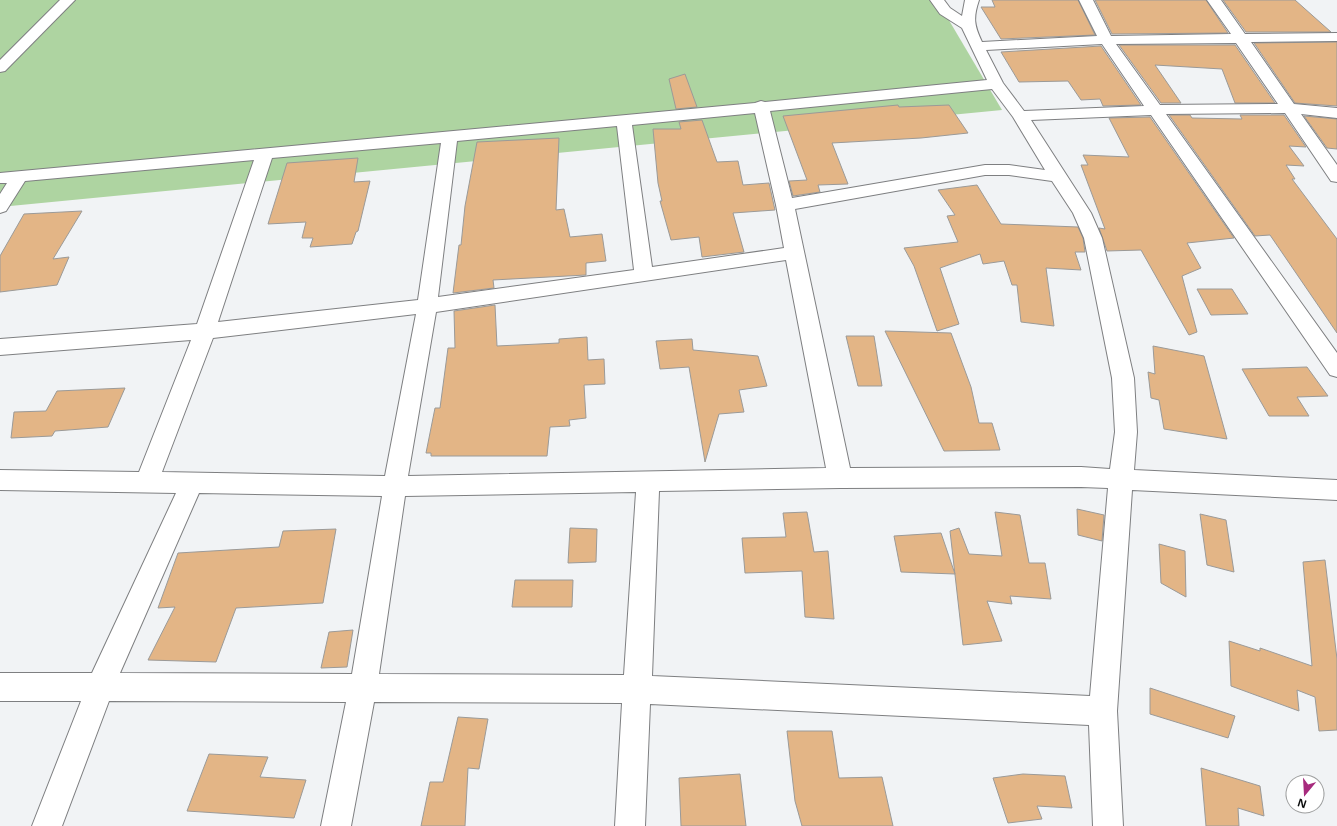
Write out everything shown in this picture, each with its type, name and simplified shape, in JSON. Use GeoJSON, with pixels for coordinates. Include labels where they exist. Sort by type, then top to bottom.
{"type":"FeatureCollection","features":[{"type":"Feature","properties":{"kind":"street"},"geometry":{"type":"LineString","coordinates":[[0,68],[68,0]]}},
{"type":"Feature","properties":{"kind":"street"},"geometry":{"type":"LineString","coordinates":[[937,0],[945,11],[968,26]]}},
{"type":"Feature","properties":{"kind":"street"},"geometry":{"type":"LineString","coordinates":[[972,0],[969,9],[968,26],[976,46],[996,84],[1020,116],[1058,178],[1082,213],[1093,238],[1123,378],[1126,432],[1121,478],[1103,711],[1108,826]]}},
{"type":"Feature","properties":{"kind":"street"},"geometry":{"type":"LineString","coordinates":[[1086,0],[1106,40],[1337,369]]}},
{"type":"Feature","properties":{"kind":"street"},"geometry":{"type":"LineString","coordinates":[[1214,0],[1337,177]]}},
{"type":"Feature","properties":{"kind":"street"},"geometry":{"type":"LineString","coordinates":[[976,46],[1106,40],[1337,37]]}},
{"type":"Feature","properties":{"kind":"street"},"geometry":{"type":"LineString","coordinates":[[0,178],[624,121],[762,106],[996,84]]}},
{"type":"Feature","properties":{"kind":"street"},"geometry":{"type":"LineString","coordinates":[[762,106],[785,205],[840,478]]}},
{"type":"Feature","properties":{"kind":"street"},"geometry":{"type":"LineString","coordinates":[[1020,116],[1154,110],[1288,108],[1337,113]]}},
{"type":"Feature","properties":{"kind":"street"},"geometry":{"type":"LineString","coordinates":[[624,121],[644,275]]}},
{"type":"Feature","properties":{"kind":"street"},"geometry":{"type":"LineString","coordinates":[[336,826],[363,689],[394,486],[427,306],[450,136]]}},
{"type":"Feature","properties":{"kind":"street"},"geometry":{"type":"LineString","coordinates":[[147,482],[205,331],[265,153]]}},
{"type":"Feature","properties":{"kind":"street"},"geometry":{"type":"LineString","coordinates":[[785,205],[985,170],[1009,170],[1058,178]]}},
{"type":"Feature","properties":{"kind":"street"},"geometry":{"type":"LineString","coordinates":[[0,207],[20,176]]}},
{"type":"Feature","properties":{"kind":"street"},"geometry":{"type":"LineString","coordinates":[[0,347],[205,331],[427,306],[794,253]]}},
{"type":"Feature","properties":{"kind":"street"},"geometry":{"type":"LineString","coordinates":[[0,480],[394,486],[840,478],[1121,478],[1337,490]]}},
{"type":"Feature","properties":{"kind":"street"},"geometry":{"type":"LineString","coordinates":[[630,826],[648,481]]}},
{"type":"Feature","properties":{"kind":"street"},"geometry":{"type":"LineString","coordinates":[[47,826],[100,687],[192,483]]}},
{"type":"Feature","properties":{"kind":"street"},"geometry":{"type":"LineString","coordinates":[[0,687],[637,689],[1103,711]]}},
{"type":"Feature","properties":{"kind":"green space"},"geometry":{"type":"Polygon","coordinates":[[[0,0],[937,0],[1002,110],[0,207],[0,0]]]}},
{"type":"Feature","properties":{"kind":"building"},"geometry":{"type":"Polygon","coordinates":[[[992,0],[1078,0],[1095,35],[1001,39],[981,7],[995,7],[992,0]]]}},
{"type":"Feature","properties":{"kind":"building"},"geometry":{"type":"Polygon","coordinates":[[[1095,0],[1206,0],[1228,33],[1112,34],[1095,0]]]}},
{"type":"Feature","properties":{"kind":"building"},"geometry":{"type":"Polygon","coordinates":[[[1223,0],[1295,0],[1331,32],[1246,32],[1223,0]]]}},
{"type":"Feature","properties":{"kind":"building"},"geometry":{"type":"Polygon","coordinates":[[[1337,42],[1337,106],[1295,103],[1254,43],[1337,42]]]}},
{"type":"Feature","properties":{"kind":"building"},"geometry":{"type":"Polygon","coordinates":[[[1119,45],[1235,45],[1275,103],[1235,103],[1222,69],[1155,65],[1181,103],[1161,103],[1119,45]]]}},
{"type":"Feature","properties":{"kind":"building"},"geometry":{"type":"Polygon","coordinates":[[[1101,46],[1141,105],[1103,106],[1100,99],[1081,100],[1068,81],[1019,82],[1001,52],[1101,46]]]}},
{"type":"Feature","properties":{"kind":"building"},"geometry":{"type":"Polygon","coordinates":[[[685,74],[697,107],[676,109],[669,79],[685,74]]]}},
{"type":"Feature","properties":{"kind":"building"},"geometry":{"type":"Polygon","coordinates":[[[898,105],[899,107],[949,105],[968,133],[921,138],[832,143],[848,184],[818,185],[820,192],[793,196],[789,181],[807,180],[783,116],[898,105]]]}},
{"type":"Feature","properties":{"kind":"building"},"geometry":{"type":"Polygon","coordinates":[[[1169,115],[1190,115],[1192,118],[1242,119],[1240,115],[1284,115],[1306,147],[1289,146],[1304,166],[1286,165],[1295,179],[1292,179],[1337,239],[1337,333],[1270,235],[1255,236],[1169,115]]]}},
{"type":"Feature","properties":{"kind":"building"},"geometry":{"type":"Polygon","coordinates":[[[1304,116],[1337,119],[1337,149],[1327,148],[1304,116]]]}},
{"type":"Feature","properties":{"kind":"building"},"geometry":{"type":"Polygon","coordinates":[[[1150,117],[1234,238],[1187,243],[1201,268],[1182,276],[1197,332],[1189,335],[1141,250],[1107,251],[1099,228],[1105,229],[1081,165],[1088,165],[1083,155],[1129,157],[1109,118],[1150,117]]]}},
{"type":"Feature","properties":{"kind":"building"},"geometry":{"type":"Polygon","coordinates":[[[702,120],[717,162],[738,161],[743,185],[769,183],[775,210],[733,213],[744,252],[702,257],[699,237],[671,240],[660,201],[662,201],[658,183],[653,129],[681,129],[679,122],[702,120]]]}},
{"type":"Feature","properties":{"kind":"building"},"geometry":{"type":"Polygon","coordinates":[[[559,138],[556,210],[564,209],[570,237],[602,234],[606,261],[586,263],[586,275],[493,280],[494,288],[453,293],[459,245],[461,245],[465,206],[477,142],[559,138]]]}},
{"type":"Feature","properties":{"kind":"building"},"geometry":{"type":"Polygon","coordinates":[[[358,158],[354,182],[370,181],[358,231],[356,232],[352,244],[310,247],[313,238],[302,238],[306,222],[268,224],[287,163],[358,158]]]}},
{"type":"Feature","properties":{"kind":"building"},"geometry":{"type":"Polygon","coordinates":[[[977,185],[1001,224],[1078,227],[1083,238],[1085,252],[1075,252],[1081,270],[1046,268],[1054,326],[1021,322],[1017,285],[1012,285],[1004,261],[983,264],[980,254],[940,268],[959,324],[937,331],[914,266],[904,248],[958,242],[947,216],[955,215],[938,190],[977,185]]]}},
{"type":"Feature","properties":{"kind":"building"},"geometry":{"type":"Polygon","coordinates":[[[82,211],[53,259],[69,257],[57,285],[0,292],[0,256],[24,214],[82,211]]]}},
{"type":"Feature","properties":{"kind":"building"},"geometry":{"type":"Polygon","coordinates":[[[1197,289],[1232,289],[1248,314],[1211,315],[1197,289]]]}},
{"type":"Feature","properties":{"kind":"building"},"geometry":{"type":"Polygon","coordinates":[[[495,305],[497,346],[559,343],[559,339],[587,337],[588,360],[604,359],[605,384],[584,385],[586,418],[569,420],[570,426],[550,427],[547,456],[431,456],[431,453],[426,453],[435,408],[440,408],[448,348],[455,348],[454,311],[495,305]]]}},
{"type":"Feature","properties":{"kind":"building"},"geometry":{"type":"Polygon","coordinates":[[[885,331],[951,333],[971,387],[979,423],[992,423],[1000,450],[944,451],[885,331]]]}},
{"type":"Feature","properties":{"kind":"building"},"geometry":{"type":"Polygon","coordinates":[[[846,336],[874,336],[882,386],[858,386],[846,336]]]}},
{"type":"Feature","properties":{"kind":"building"},"geometry":{"type":"Polygon","coordinates":[[[692,339],[693,350],[758,356],[767,386],[739,390],[744,412],[719,414],[705,462],[689,367],[660,369],[656,341],[692,339]]]}},
{"type":"Feature","properties":{"kind":"building"},"geometry":{"type":"Polygon","coordinates":[[[1153,346],[1204,356],[1227,439],[1164,429],[1159,400],[1151,398],[1148,372],[1155,374],[1153,346]]]}},
{"type":"Feature","properties":{"kind":"building"},"geometry":{"type":"Polygon","coordinates":[[[1307,367],[1328,396],[1297,397],[1309,416],[1269,416],[1242,369],[1307,367]]]}},
{"type":"Feature","properties":{"kind":"building"},"geometry":{"type":"Polygon","coordinates":[[[125,388],[108,427],[55,431],[52,436],[11,438],[14,412],[46,411],[57,391],[125,388]]]}},
{"type":"Feature","properties":{"kind":"building"},"geometry":{"type":"Polygon","coordinates":[[[1077,509],[1104,515],[1102,541],[1078,535],[1077,509]]]}},
{"type":"Feature","properties":{"kind":"building"},"geometry":{"type":"Polygon","coordinates":[[[807,512],[814,552],[828,551],[834,619],[805,617],[802,571],[745,573],[742,538],[786,537],[783,513],[807,512]]]}},
{"type":"Feature","properties":{"kind":"building"},"geometry":{"type":"Polygon","coordinates":[[[995,512],[1020,515],[1029,563],[1045,563],[1051,599],[1010,596],[1012,604],[987,601],[1002,641],[963,645],[950,531],[959,528],[969,554],[1002,556],[995,512]]]}},
{"type":"Feature","properties":{"kind":"building"},"geometry":{"type":"Polygon","coordinates":[[[1200,514],[1226,520],[1234,572],[1207,565],[1200,514]]]}},
{"type":"Feature","properties":{"kind":"building"},"geometry":{"type":"Polygon","coordinates":[[[570,528],[597,529],[596,562],[568,563],[570,528]]]}},
{"type":"Feature","properties":{"kind":"building"},"geometry":{"type":"Polygon","coordinates":[[[336,529],[323,603],[236,608],[216,662],[148,660],[175,607],[158,608],[178,553],[279,547],[283,531],[336,529]]]}},
{"type":"Feature","properties":{"kind":"building"},"geometry":{"type":"Polygon","coordinates":[[[941,533],[955,574],[901,572],[894,536],[941,533]]]}},
{"type":"Feature","properties":{"kind":"building"},"geometry":{"type":"Polygon","coordinates":[[[1159,544],[1185,551],[1186,597],[1161,583],[1159,544]]]}},
{"type":"Feature","properties":{"kind":"building"},"geometry":{"type":"Polygon","coordinates":[[[1325,560],[1337,659],[1337,730],[1319,731],[1315,697],[1297,690],[1299,711],[1231,686],[1229,641],[1260,651],[1260,648],[1312,666],[1303,562],[1325,560]]]}},
{"type":"Feature","properties":{"kind":"building"},"geometry":{"type":"Polygon","coordinates":[[[515,580],[573,580],[572,607],[512,607],[515,580]]]}},
{"type":"Feature","properties":{"kind":"building"},"geometry":{"type":"Polygon","coordinates":[[[353,630],[347,667],[321,668],[329,632],[353,630]]]}},
{"type":"Feature","properties":{"kind":"building"},"geometry":{"type":"Polygon","coordinates":[[[1150,688],[1235,716],[1228,738],[1150,714],[1150,688]]]}},
{"type":"Feature","properties":{"kind":"building"},"geometry":{"type":"Polygon","coordinates":[[[458,717],[488,719],[479,769],[468,768],[465,826],[421,826],[430,782],[443,782],[458,717]]]}},
{"type":"Feature","properties":{"kind":"building"},"geometry":{"type":"Polygon","coordinates":[[[787,731],[832,731],[839,778],[882,777],[893,826],[802,826],[795,801],[787,731]]]}},
{"type":"Feature","properties":{"kind":"building"},"geometry":{"type":"Polygon","coordinates":[[[209,754],[268,757],[260,777],[306,780],[294,818],[187,811],[209,754]]]}},
{"type":"Feature","properties":{"kind":"building"},"geometry":{"type":"Polygon","coordinates":[[[1201,768],[1260,786],[1264,816],[1238,808],[1239,826],[1206,826],[1201,768]]]}},
{"type":"Feature","properties":{"kind":"building"},"geometry":{"type":"Polygon","coordinates":[[[740,774],[746,826],[681,826],[679,778],[740,774]]]}},
{"type":"Feature","properties":{"kind":"building"},"geometry":{"type":"Polygon","coordinates":[[[1023,774],[1065,776],[1072,808],[1037,806],[1042,819],[1008,823],[993,778],[1023,774]]]}}]}
